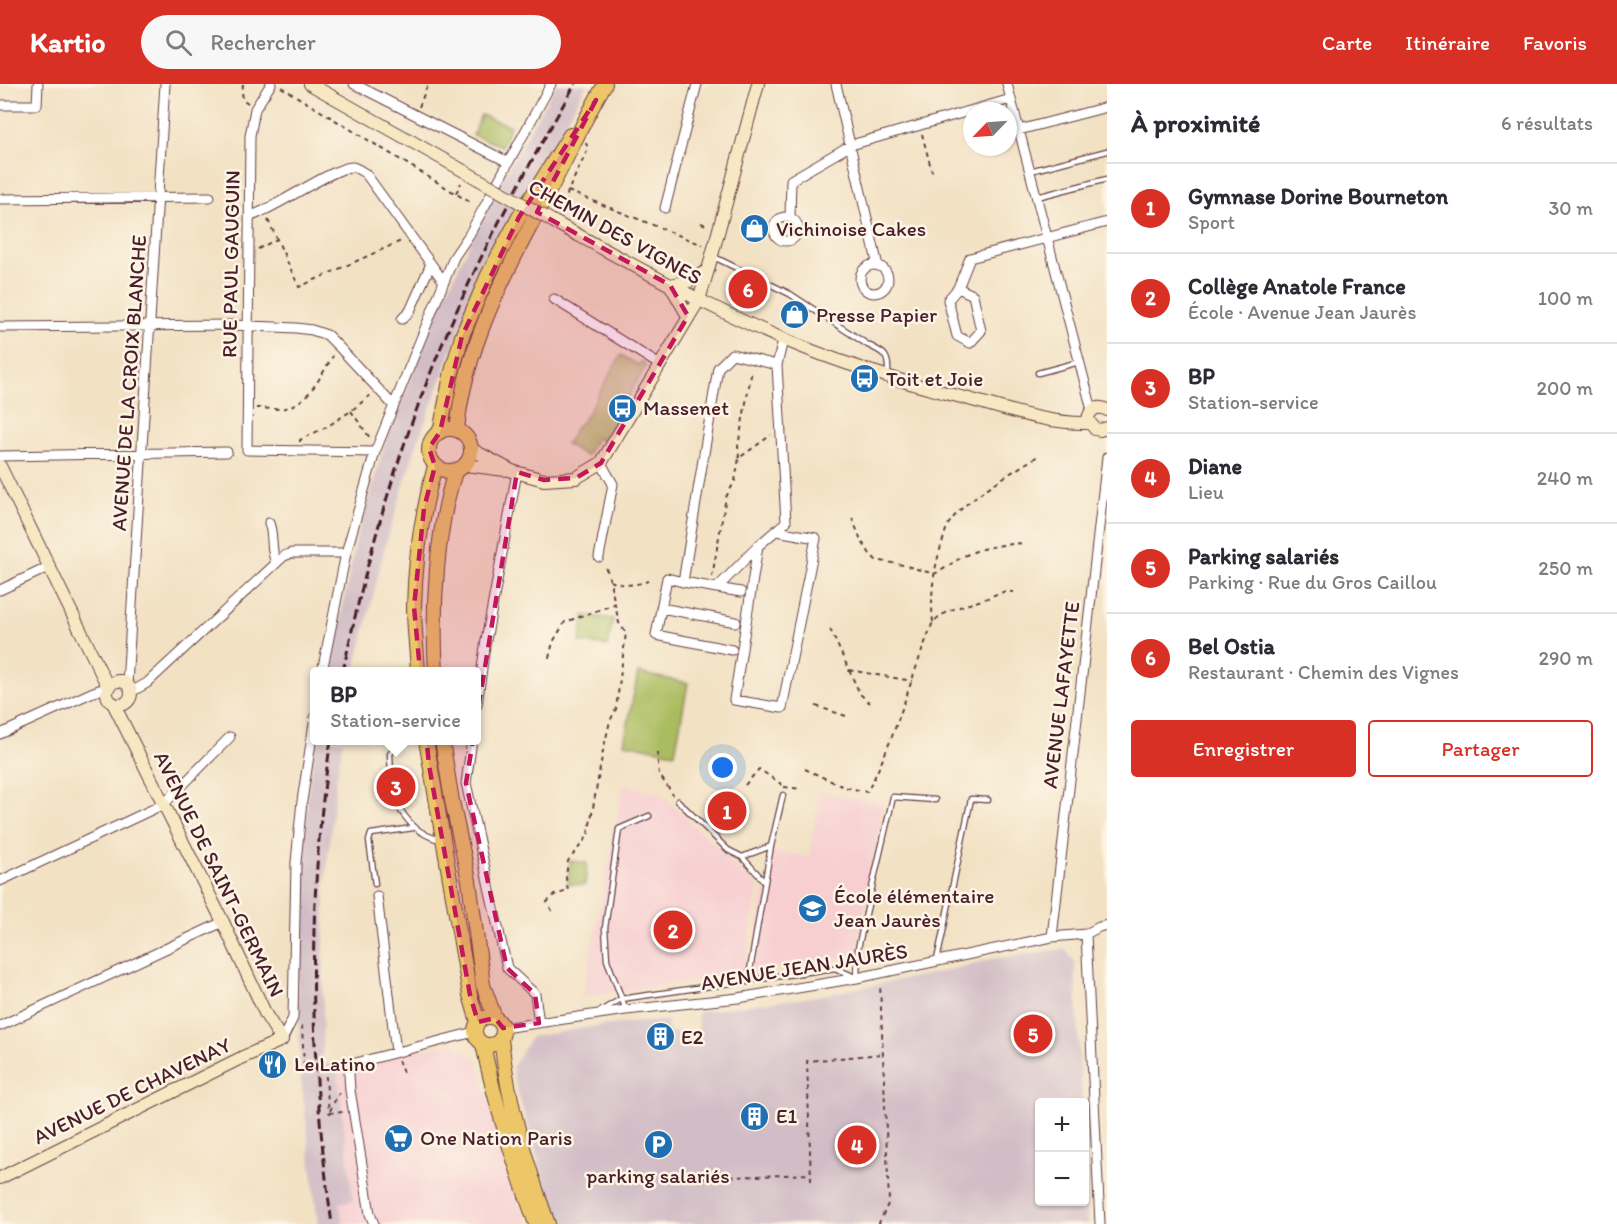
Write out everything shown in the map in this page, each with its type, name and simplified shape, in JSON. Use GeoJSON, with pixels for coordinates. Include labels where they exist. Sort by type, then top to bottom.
{"type":"FeatureCollection","features":[{"type":"Feature","properties":{"kind":"main road"},"geometry":{"type":"LineString","coordinates":[[457,430],[459,410],[468,374],[502,280],[605,84]]}},
{"type":"Feature","properties":{"kind":"main road"},"geometry":{"type":"LineString","coordinates":[[440,432],[451,375],[462,336],[488,275],[519,217],[565,143],[596,100]]}},
{"type":"Feature","properties":{"kind":"main road"},"geometry":{"type":"LineString","coordinates":[[436,667],[438,572],[444,517],[448,493],[460,468],[471,454],[467,437],[457,430],[445,429],[430,441],[431,461],[441,470],[460,468]]}},
{"type":"Feature","properties":{"kind":"main road"},"geometry":{"type":"LineString","coordinates":[[418,667],[414,607],[419,543],[424,508],[435,466]]}},
{"type":"Feature","properties":{"kind":"main road"},"geometry":{"type":"LineString","coordinates":[[427,745],[477,1039],[483,1044],[491,1045],[499,1028]]}},
{"type":"Feature","properties":{"kind":"main road"},"geometry":{"type":"LineString","coordinates":[[443,745],[469,880],[483,985],[499,1028],[505,1076],[523,1151],[548,1224]]}},
{"type":"Feature","properties":{"kind":"main road"},"geometry":{"type":"LineString","coordinates":[[476,1027],[486,1017],[499,1028]]}},
{"type":"Feature","properties":{"kind":"main road"},"geometry":{"type":"LineString","coordinates":[[483,1044],[498,1105],[536,1224]]}},
{"type":"Feature","properties":{"kind":"street"},"geometry":{"type":"LineString","coordinates":[[0,105],[37,105],[38,84]]}},
{"type":"Feature","properties":{"kind":"street","name":"AVENUE DE LA CROIX BLANCHE"},"geometry":{"type":"LineString","coordinates":[[128,693],[165,84]]}},
{"type":"Feature","properties":{"kind":"street","name":"RUE PAUL GAUGUIN"},"geometry":{"type":"LineString","coordinates":[[270,84],[255,109],[250,136],[247,450],[299,451]]}},
{"type":"Feature","properties":{"kind":"street","name":"CHEMIN DES VIGNES"},"geometry":{"type":"LineString","coordinates":[[310,84],[670,285],[783,340],[888,377],[1066,423],[1090,417]]}},
{"type":"Feature","properties":{"kind":"street"},"geometry":{"type":"LineString","coordinates":[[354,84],[507,162]]}},
{"type":"Feature","properties":{"kind":"street"},"geometry":{"type":"LineString","coordinates":[[323,667],[346,553],[371,452],[412,364],[454,257],[482,211],[551,84]]}},
{"type":"Feature","properties":{"kind":"street"},"geometry":{"type":"LineString","coordinates":[[665,208],[698,84]]}},
{"type":"Feature","properties":{"kind":"street"},"geometry":{"type":"LineString","coordinates":[[471,449],[515,471],[544,480],[576,478],[602,463],[699,300],[758,84]]}},
{"type":"Feature","properties":{"kind":"street"},"geometry":{"type":"LineString","coordinates":[[836,84],[878,266]]}},
{"type":"Feature","properties":{"kind":"street"},"geometry":{"type":"LineString","coordinates":[[1007,84],[1079,362],[1090,417],[1098,430],[1107,428]]}},
{"type":"Feature","properties":{"kind":"street"},"geometry":{"type":"LineString","coordinates":[[790,218],[791,180],[850,145],[1011,99]]}},
{"type":"Feature","properties":{"kind":"street"},"geometry":{"type":"LineString","coordinates":[[1019,130],[1107,107]]}},
{"type":"Feature","properties":{"kind":"street"},"geometry":{"type":"LineString","coordinates":[[251,216],[265,212],[339,170],[353,167],[366,174],[430,266],[444,282]]}},
{"type":"Feature","properties":{"kind":"street"},"geometry":{"type":"LineString","coordinates":[[0,199],[210,196]]}},
{"type":"Feature","properties":{"kind":"street"},"geometry":{"type":"LineString","coordinates":[[958,288],[973,296],[981,332],[970,343],[957,336],[948,300],[958,288],[970,258],[1107,222]]}},
{"type":"Feature","properties":{"kind":"street"},"geometry":{"type":"LineString","coordinates":[[402,318],[410,311],[430,266]]}},
{"type":"Feature","properties":{"kind":"street"},"geometry":{"type":"LineString","coordinates":[[688,316],[670,285],[690,280],[708,270]]}},
{"type":"Feature","properties":{"kind":"street"},"geometry":{"type":"LineString","coordinates":[[554,299],[660,365]]}},
{"type":"Feature","properties":{"kind":"street"},"geometry":{"type":"LineString","coordinates":[[0,327],[150,325],[247,326],[312,330],[327,335],[339,346],[393,405]]}},
{"type":"Feature","properties":{"kind":"street"},"geometry":{"type":"LineString","coordinates":[[713,587],[786,522],[777,365],[783,340]]}},
{"type":"Feature","properties":{"kind":"street"},"geometry":{"type":"LineString","coordinates":[[683,582],[718,368],[732,354],[777,365]]}},
{"type":"Feature","properties":{"kind":"street"},"geometry":{"type":"LineString","coordinates":[[1090,417],[1098,407],[1107,409]]}},
{"type":"Feature","properties":{"kind":"street"},"geometry":{"type":"LineString","coordinates":[[299,451],[371,452]]}},
{"type":"Feature","properties":{"kind":"street"},"geometry":{"type":"LineString","coordinates":[[0,456],[227,452]]}},
{"type":"Feature","properties":{"kind":"street","name":"AVENUE LAFAYETTE"},"geometry":{"type":"LineString","coordinates":[[1052,937],[1107,457]]}},
{"type":"Feature","properties":{"kind":"street"},"geometry":{"type":"LineString","coordinates":[[599,557],[613,484],[602,463]]}},
{"type":"Feature","properties":{"kind":"street"},"geometry":{"type":"LineString","coordinates":[[0,466],[108,688],[108,697],[113,703],[120,705],[128,693],[147,683],[276,563],[292,553],[346,553]]}},
{"type":"Feature","properties":{"kind":"street"},"geometry":{"type":"LineString","coordinates":[[460,468],[515,471]]}},
{"type":"Feature","properties":{"kind":"street"},"geometry":{"type":"LineString","coordinates":[[481,679],[515,471]]}},
{"type":"Feature","properties":{"kind":"street"},"geometry":{"type":"LineString","coordinates":[[269,523],[272,531],[271,552],[276,563]]}},
{"type":"Feature","properties":{"kind":"street"},"geometry":{"type":"LineString","coordinates":[[758,546],[734,700],[782,708],[816,538],[777,531]]}},
{"type":"Feature","properties":{"kind":"street"},"geometry":{"type":"LineString","coordinates":[[0,590],[50,567]]}},
{"type":"Feature","properties":{"kind":"street"},"geometry":{"type":"LineString","coordinates":[[732,650],[656,635],[667,579],[741,592]]}},
{"type":"Feature","properties":{"kind":"street"},"geometry":{"type":"LineString","coordinates":[[661,608],[736,622]]}},
{"type":"Feature","properties":{"kind":"street"},"geometry":{"type":"LineString","coordinates":[[0,734],[91,693],[108,688],[117,681],[128,693],[124,724]]}},
{"type":"Feature","properties":{"kind":"street","name":"AVENUE DE SAINT-GERMAIN"},"geometry":{"type":"LineString","coordinates":[[113,703],[223,922],[266,1015],[282,1040]]}},
{"type":"Feature","properties":{"kind":"street"},"geometry":{"type":"LineString","coordinates":[[0,881],[164,804],[230,737]]}},
{"type":"Feature","properties":{"kind":"street"},"geometry":{"type":"LineString","coordinates":[[282,1040],[293,1018],[296,862],[311,745]]}},
{"type":"Feature","properties":{"kind":"street"},"geometry":{"type":"LineString","coordinates":[[471,745],[466,783],[507,968],[535,994],[539,1023]]}},
{"type":"Feature","properties":{"kind":"street"},"geometry":{"type":"LineString","coordinates":[[377,896],[396,1055]]}},
{"type":"Feature","properties":{"kind":"street"},"geometry":{"type":"LineString","coordinates":[[0,1026],[223,922]]}},
{"type":"Feature","properties":{"kind":"street","name":"AVENUE JEAN JAURÈS"},"geometry":{"type":"LineString","coordinates":[[499,1028],[626,1010],[738,998],[857,978],[1052,937],[1086,934],[1107,925]]}},
{"type":"Feature","properties":{"kind":"street"},"geometry":{"type":"LineString","coordinates":[[1086,934],[1100,1224]]}},
{"type":"Feature","properties":{"kind":"street"},"geometry":{"type":"LineString","coordinates":[[374,1224],[370,1214],[351,1112],[349,1074],[352,1064],[396,1055],[476,1027]]}},
{"type":"Feature","properties":{"kind":"street","name":"AVENUE DE CHAVENAY"},"geometry":{"type":"LineString","coordinates":[[0,1178],[243,1057],[282,1040]]}},
{"type":"Feature","properties":{"kind":"lane"},"geometry":{"type":"LineString","coordinates":[[1030,171],[1107,151]]}},
{"type":"Feature","properties":{"kind":"lane"},"geometry":{"type":"LineString","coordinates":[[1036,197],[1107,179]]}},
{"type":"Feature","properties":{"kind":"lane"},"geometry":{"type":"LineString","coordinates":[[713,253],[790,294],[868,345],[881,351],[887,357],[888,377]]}},
{"type":"Feature","properties":{"kind":"lane"},"geometry":{"type":"LineString","coordinates":[[1038,373],[1079,362]]}},
{"type":"Feature","properties":{"kind":"lane"},"geometry":{"type":"LineString","coordinates":[[391,775],[390,754],[397,745]]}},
{"type":"Feature","properties":{"kind":"lane"},"geometry":{"type":"LineString","coordinates":[[738,998],[745,982],[783,795]]}},
{"type":"Feature","properties":{"kind":"lane"},"geometry":{"type":"LineString","coordinates":[[592,1015],[621,999],[835,968],[857,978],[858,948],[893,797],[935,800]]}},
{"type":"Feature","properties":{"kind":"lane"},"geometry":{"type":"LineString","coordinates":[[937,963],[971,799],[988,800]]}},
{"type":"Feature","properties":{"kind":"lane"},"geometry":{"type":"LineString","coordinates":[[678,801],[728,850],[742,857],[765,882]]}},
{"type":"Feature","properties":{"kind":"lane"},"geometry":{"type":"LineString","coordinates":[[396,803],[413,828],[427,837],[443,841]]}},
{"type":"Feature","properties":{"kind":"lane"},"geometry":{"type":"LineString","coordinates":[[626,1010],[607,960],[605,928],[619,829],[649,816]]}},
{"type":"Feature","properties":{"kind":"lane"},"geometry":{"type":"LineString","coordinates":[[375,884],[369,841],[371,834],[413,828]]}},
{"type":"Feature","properties":{"kind":"lane"},"geometry":{"type":"LineString","coordinates":[[742,857],[771,846]]}},
{"type":"Feature","properties":{"kind":"lane"},"geometry":{"type":"LineString","coordinates":[[754,981],[756,995]]}},
{"type":"Feature","properties":{"kind":"path"},"geometry":{"type":"LineString","coordinates":[[243,84],[242,99],[255,109]]}},
{"type":"Feature","properties":{"kind":"path"},"geometry":{"type":"LineString","coordinates":[[276,84],[482,211]]}},
{"type":"Feature","properties":{"kind":"path"},"geometry":{"type":"LineString","coordinates":[[416,116],[428,84]]}},
{"type":"Feature","properties":{"kind":"path"},"geometry":{"type":"LineString","coordinates":[[919,125],[932,172]]}},
{"type":"Feature","properties":{"kind":"path"},"geometry":{"type":"LineString","coordinates":[[558,224],[568,191],[588,149],[585,140]]}},
{"type":"Feature","properties":{"kind":"path"},"geometry":{"type":"LineString","coordinates":[[568,191],[713,253]]}},
{"type":"Feature","properties":{"kind":"path"},"geometry":{"type":"LineString","coordinates":[[265,212],[299,287],[410,237]]}},
{"type":"Feature","properties":{"kind":"path"},"geometry":{"type":"LineString","coordinates":[[249,253],[278,239]]}},
{"type":"Feature","properties":{"kind":"path"},"geometry":{"type":"LineString","coordinates":[[247,407],[284,409],[299,402],[310,392],[339,346]]}},
{"type":"Feature","properties":{"kind":"path"},"geometry":{"type":"LineString","coordinates":[[713,587],[726,497],[735,481],[739,458],[738,446],[754,360]]}},
{"type":"Feature","properties":{"kind":"path"},"geometry":{"type":"LineString","coordinates":[[299,451],[300,440],[351,411],[378,388]]}},
{"type":"Feature","properties":{"kind":"path"},"geometry":{"type":"LineString","coordinates":[[351,411],[371,439],[371,452]]}},
{"type":"Feature","properties":{"kind":"path"},"geometry":{"type":"LineString","coordinates":[[739,458],[781,428]]}},
{"type":"Feature","properties":{"kind":"path"},"geometry":{"type":"LineString","coordinates":[[805,769],[844,787],[867,792],[898,723],[933,622],[931,597],[934,574],[937,557],[949,523],[981,494],[1038,456]]}},
{"type":"Feature","properties":{"kind":"path"},"geometry":{"type":"LineString","coordinates":[[852,518],[861,540],[876,560],[934,574],[980,549],[1023,543]]}},
{"type":"Feature","properties":{"kind":"path"},"geometry":{"type":"LineString","coordinates":[[552,911],[547,902],[554,895],[568,891],[566,878],[568,861],[588,836],[603,751],[610,721],[616,709],[626,633],[619,622],[608,572],[599,557]]}},
{"type":"Feature","properties":{"kind":"path"},"geometry":{"type":"LineString","coordinates":[[610,581],[622,585],[634,585],[648,581]]}},
{"type":"Feature","properties":{"kind":"path"},"geometry":{"type":"LineString","coordinates":[[933,622],[940,615],[955,607],[981,600],[1003,590],[1014,592]]}},
{"type":"Feature","properties":{"kind":"path"},"geometry":{"type":"LineString","coordinates":[[549,658],[553,642],[565,622],[615,604]]}},
{"type":"Feature","properties":{"kind":"path"},"geometry":{"type":"LineString","coordinates":[[830,629],[860,693],[870,703]]}},
{"type":"Feature","properties":{"kind":"path"},"geometry":{"type":"LineString","coordinates":[[849,670],[912,681]]}},
{"type":"Feature","properties":{"kind":"path"},"geometry":{"type":"LineString","coordinates":[[816,706],[846,716]]}},
{"type":"Feature","properties":{"kind":"path"},"geometry":{"type":"LineString","coordinates":[[657,752],[659,774],[678,801]]}},
{"type":"Feature","properties":{"kind":"path"},"geometry":{"type":"LineString","coordinates":[[745,785],[759,770],[784,786],[801,789]]}},
{"type":"Feature","properties":{"kind":"path"},"geometry":{"type":"LineString","coordinates":[[783,795],[784,786]]}},
{"type":"Feature","properties":{"kind":"path"},"geometry":{"type":"LineString","coordinates":[[880,984],[889,1202],[880,1224]]}},
{"type":"Feature","properties":{"kind":"path"},"geometry":{"type":"LineString","coordinates":[[293,1018],[302,1024],[304,1066]]}},
{"type":"Feature","properties":{"kind":"path"},"geometry":{"type":"LineString","coordinates":[[811,1181],[807,1061],[883,1054]]}},
{"type":"Feature","properties":{"kind":"path"},"geometry":{"type":"LineString","coordinates":[[396,1055],[404,1075]]}},
{"type":"Feature","properties":{"kind":"path"},"geometry":{"type":"LineString","coordinates":[[325,1066],[329,1113]]}},
{"type":"Feature","properties":{"kind":"path"},"geometry":{"type":"LineString","coordinates":[[329,1113],[342,1091]]}},
{"type":"Feature","properties":{"kind":"path"},"geometry":{"type":"LineString","coordinates":[[329,1113],[351,1112]]}},
{"type":"Feature","properties":{"kind":"path"},"geometry":{"type":"LineString","coordinates":[[703,1178],[811,1174]]}},
{"type":"Feature","properties":{"kind":"highlighted area"},"geometry":{"type":"Polygon","coordinates":[[[596,100],[537,212],[670,285],[688,316],[601,463],[576,478],[544,480],[517,472],[466,783],[507,968],[535,994],[539,1023],[503,1028],[495,1018],[478,1022],[470,995],[429,765],[414,607],[424,508],[435,466],[429,448],[440,432],[462,336],[519,217],[596,100]]]}},
{"type":"Feature","properties":{"kind":"shaded area"},"geometry":{"type":"Polygon","coordinates":[[[556,84],[587,84],[520,204],[459,331],[416,446],[385,546],[356,667],[331,667],[356,540],[387,437],[435,316],[493,195],[556,84]]]}},
{"type":"Feature","properties":{"kind":"shaded area"},"geometry":{"type":"Polygon","coordinates":[[[316,745],[342,745],[325,885],[322,1065],[336,1062],[353,1201],[339,1203],[343,1224],[318,1224],[301,1078],[297,976],[299,887],[310,776],[316,745]]]}},
{"type":"Feature","properties":{"kind":"shaded area"},"geometry":{"type":"Polygon","coordinates":[[[623,784],[661,794],[758,886],[743,975],[583,996],[623,784]]]}},
{"type":"Feature","properties":{"kind":"shaded area","name":"École élémentaire Jean Jaurès"},"geometry":{"type":"Polygon","coordinates":[[[820,792],[884,804],[854,966],[844,958],[749,973],[772,851],[809,857],[820,792]]]}},
{"type":"Feature","properties":{"kind":"shaded area"},"geometry":{"type":"Polygon","coordinates":[[[1065,949],[1075,962],[1082,1098],[1035,1098],[1035,1206],[1086,1206],[1087,1224],[557,1224],[514,1079],[513,1067],[531,1037],[597,1026],[667,1020],[669,1032],[698,1033],[698,1012],[812,997],[942,972],[991,959],[1065,949]]]}},
{"type":"Feature","properties":{"kind":"shaded area","name":"One Nation Paris"},"geometry":{"type":"Polygon","coordinates":[[[453,1043],[477,1059],[507,1166],[528,1224],[343,1224],[339,1203],[353,1200],[336,1062],[352,1064],[453,1043]]]}},
{"type":"Feature","properties":{"kind":"green space"},"geometry":{"type":"Polygon","coordinates":[[[481,115],[510,126],[502,146],[473,135],[481,115]]]}},
{"type":"Feature","properties":{"kind":"green space"},"geometry":{"type":"Polygon","coordinates":[[[621,355],[638,365],[642,361],[646,366],[602,441],[597,438],[586,456],[566,444],[577,426],[583,421],[621,355]]]}},
{"type":"Feature","properties":{"kind":"green space"},"geometry":{"type":"Polygon","coordinates":[[[584,615],[613,619],[608,646],[580,642],[584,615]]]}},
{"type":"Feature","properties":{"kind":"green space"},"geometry":{"type":"Polygon","coordinates":[[[638,673],[688,683],[675,753],[624,743],[638,673]]]}},
{"type":"Feature","properties":{"kind":"green space"},"geometry":{"type":"Polygon","coordinates":[[[570,861],[587,863],[585,885],[568,884],[570,861]]]}},
{"type":"Feature","properties":{"kind":"railway"},"geometry":{"type":"LineString","coordinates":[[344,667],[378,530],[423,391],[487,245],[575,84]]}},
{"type":"Feature","properties":{"kind":"railway"},"geometry":{"type":"LineString","coordinates":[[330,745],[317,861],[313,982],[319,1103],[332,1224]]}},
{"type":"Feature","properties":{"kind":"place","name":"Vichinoise Cakes"},"geometry":{"type":"Point","coordinates":[755,229]}},
{"type":"Feature","properties":{"kind":"place","name":"Bel Ostia"},"geometry":{"type":"Point","coordinates":[748,289]}},
{"type":"Feature","properties":{"kind":"place","name":"Presse Papier"},"geometry":{"type":"Point","coordinates":[795,315]}},
{"type":"Feature","properties":{"kind":"place","name":"Toit et Joie"},"geometry":{"type":"Point","coordinates":[865,379]}},
{"type":"Feature","properties":{"kind":"place","name":"Massenet"},"geometry":{"type":"Point","coordinates":[622,408]}},
{"type":"Feature","properties":{"kind":"place","name":"BP"},"geometry":{"type":"Point","coordinates":[396,787]}},
{"type":"Feature","properties":{"kind":"place","name":"Gymnase Dorine Bourneton"},"geometry":{"type":"Point","coordinates":[727,811]}},
{"type":"Feature","properties":{"kind":"place","name":"École élémentaire Jean Jaurès"},"geometry":{"type":"Point","coordinates":[813,908]}},
{"type":"Feature","properties":{"kind":"place","name":"Collège Anatole France"},"geometry":{"type":"Point","coordinates":[673,930]}},
{"type":"Feature","properties":{"kind":"place","name":"Parking salariés"},"geometry":{"type":"Point","coordinates":[1033,1034]}},
{"type":"Feature","properties":{"kind":"place","name":"E2"},"geometry":{"type":"Point","coordinates":[660,1037]}},
{"type":"Feature","properties":{"kind":"place","name":"Le Latino"},"geometry":{"type":"Point","coordinates":[273,1064]}},
{"type":"Feature","properties":{"kind":"place","name":"E1"},"geometry":{"type":"Point","coordinates":[755,1116]}},
{"type":"Feature","properties":{"kind":"place","name":"One Nation Paris"},"geometry":{"type":"Point","coordinates":[399,1138]}},
{"type":"Feature","properties":{"kind":"place","name":"parking salariés"},"geometry":{"type":"Point","coordinates":[658,1145]}},
{"type":"Feature","properties":{"kind":"place","name":"Diane"},"geometry":{"type":"Point","coordinates":[857,1145]}}]}
